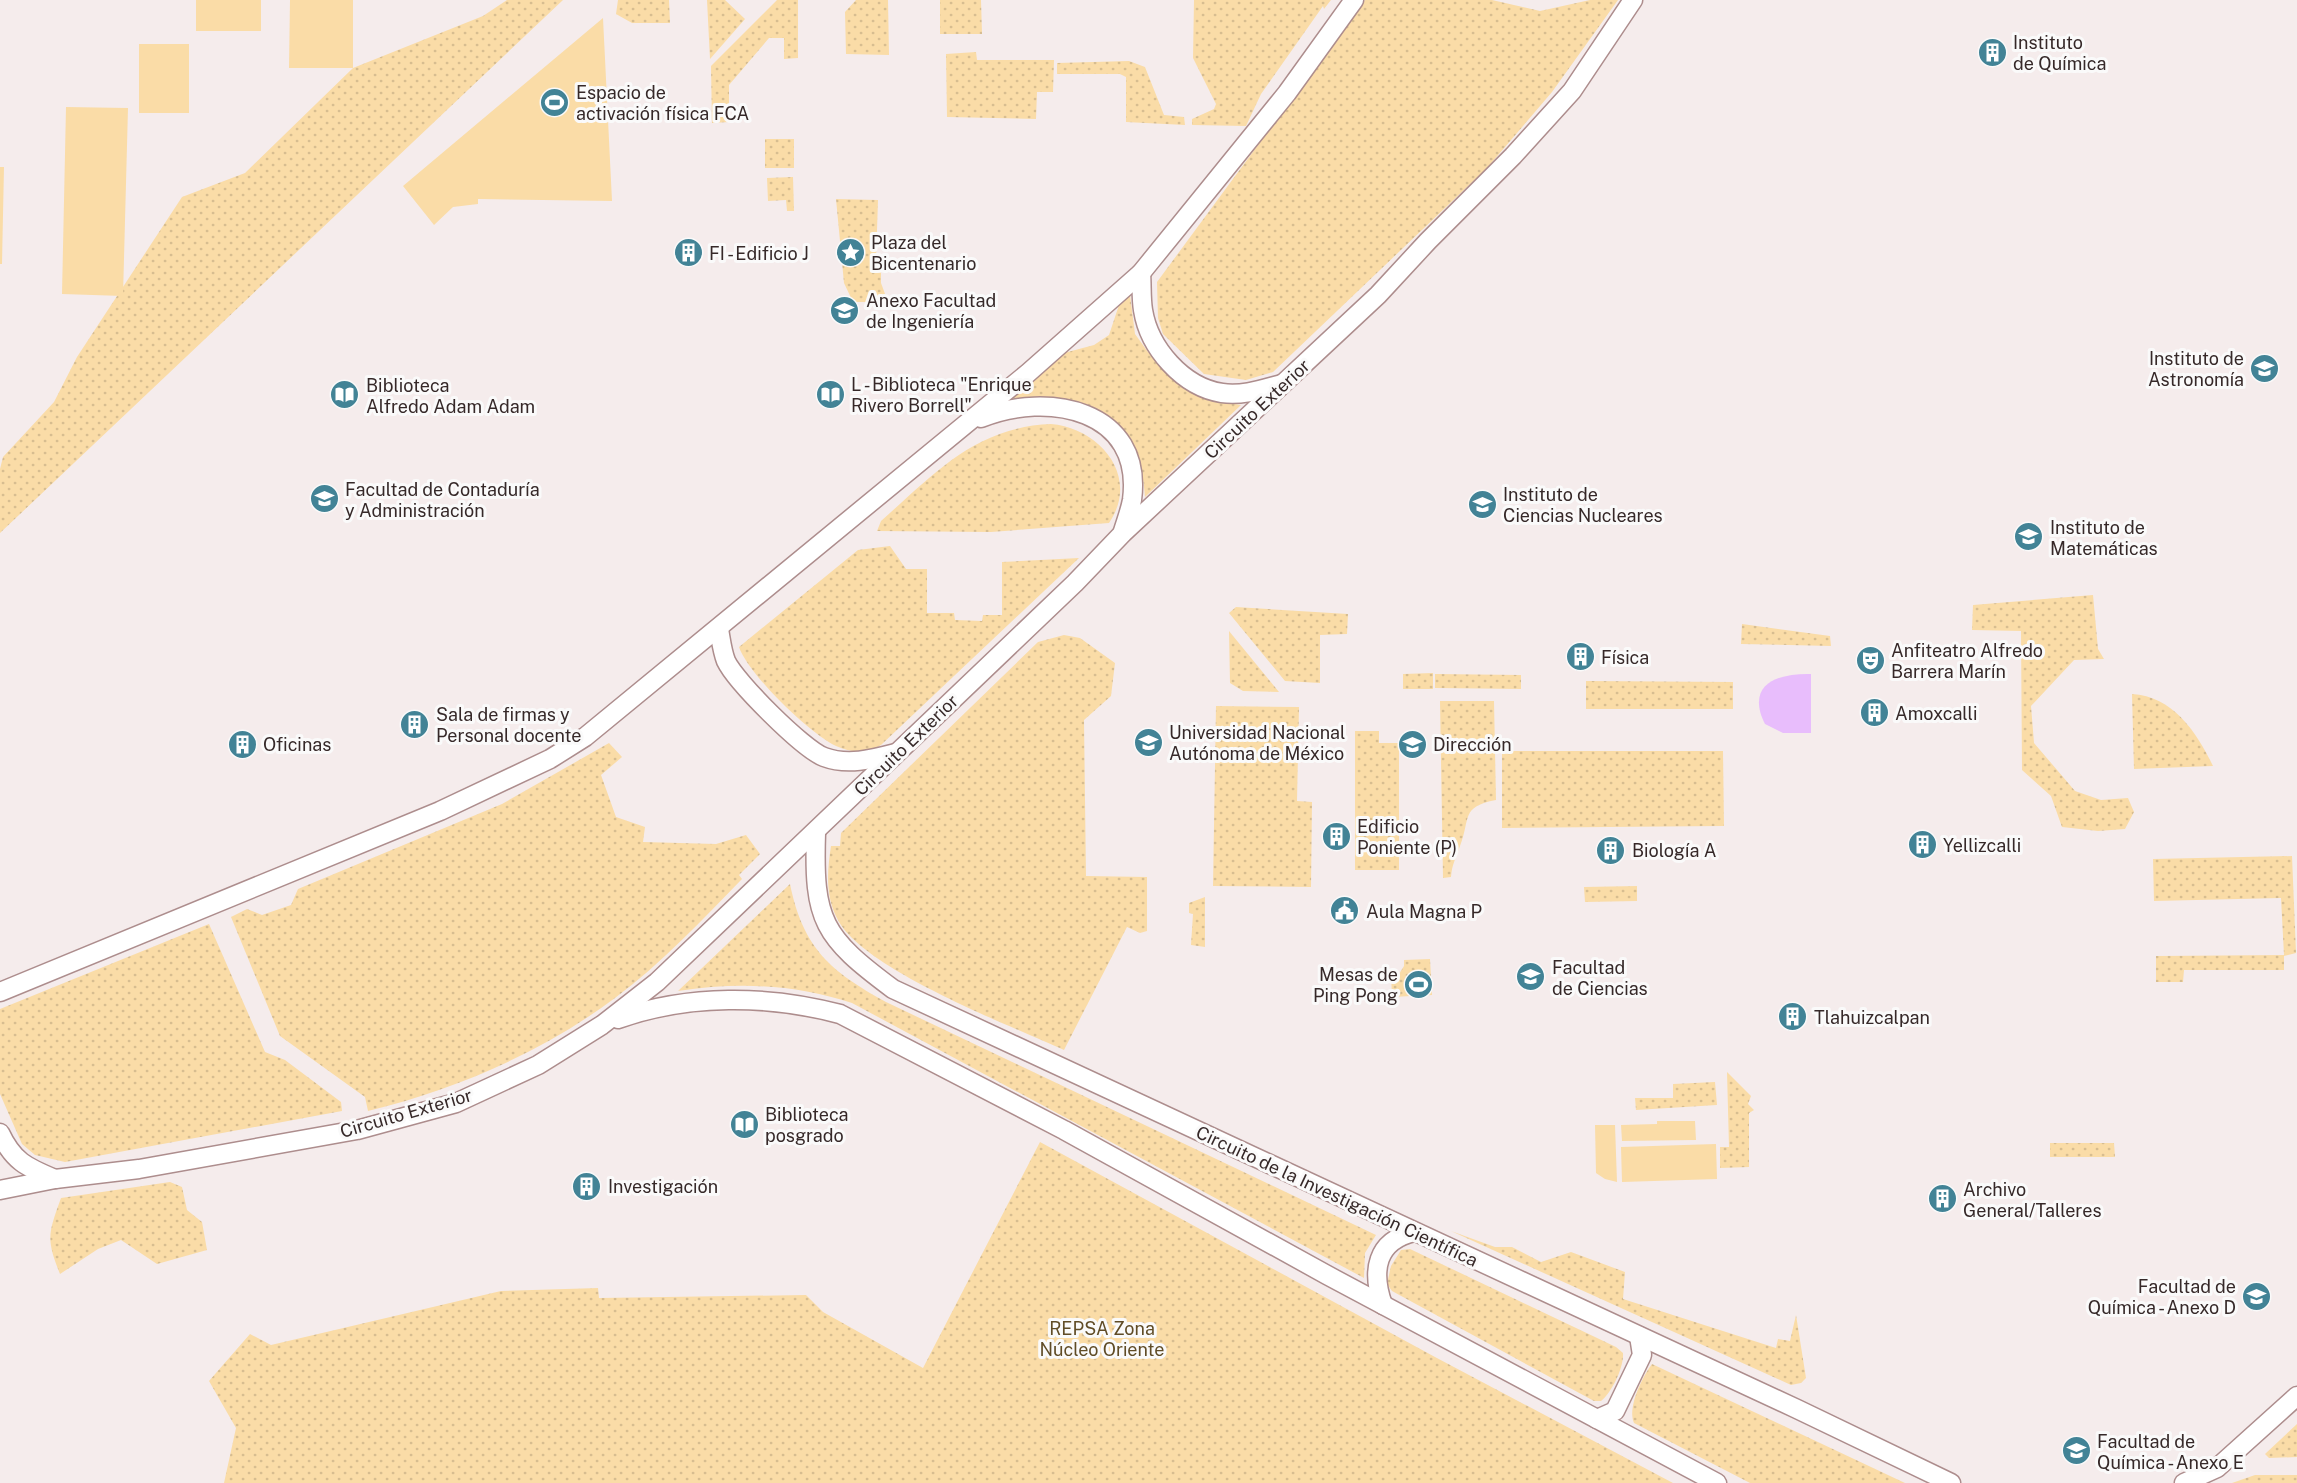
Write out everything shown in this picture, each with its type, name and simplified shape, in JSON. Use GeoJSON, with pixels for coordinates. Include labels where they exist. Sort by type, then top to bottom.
{"type":"FeatureCollection","features":[{"type":"Feature","properties":{"kind":"street"},"geometry":{"type":"LineString","coordinates":[[0,992],[440,811],[550,759],[585,736],[719,629],[968,423],[1141,273],[1287,93],[1354,0]]}},
{"type":"Feature","properties":{"kind":"street","name":"Circuito Exterior"},"geometry":{"type":"LineString","coordinates":[[0,1190],[54,1179],[140,1169],[345,1132],[456,1103],[538,1065],[602,1025],[657,982],[816,833],[1078,580],[1123,533],[1378,295],[1513,156],[1572,91],[1633,0]]}},
{"type":"Feature","properties":{"kind":"street"},"geometry":{"type":"LineString","coordinates":[[1141,273],[1143,310],[1149,334],[1163,355],[1183,375],[1201,387],[1222,393],[1244,393],[1284,384]]}},
{"type":"Feature","properties":{"kind":"street"},"geometry":{"type":"LineString","coordinates":[[968,423],[1002,409],[1052,405],[1094,417],[1118,438],[1129,464],[1132,499],[1123,533]]}},
{"type":"Feature","properties":{"kind":"street"},"geometry":{"type":"LineString","coordinates":[[719,629],[727,661],[742,683],[809,748],[823,757],[842,761],[863,761],[898,753]]}},
{"type":"Feature","properties":{"kind":"street","name":"Circuito de la Investigación Científica"},"geometry":{"type":"LineString","coordinates":[[816,833],[814,878],[820,911],[831,933],[858,963],[893,989],[1639,1336],[1927,1477],[1951,1483]]}},
{"type":"Feature","properties":{"kind":"street"},"geometry":{"type":"LineString","coordinates":[[602,1025],[651,1007],[702,1001],[802,1004],[840,1014],[1064,1130],[1383,1305],[1717,1483]]}},
{"type":"Feature","properties":{"kind":"street"},"geometry":{"type":"LineString","coordinates":[[0,1133],[10,1154],[30,1169],[54,1179]]}},
{"type":"Feature","properties":{"kind":"street"},"geometry":{"type":"LineString","coordinates":[[1383,1305],[1377,1281],[1378,1262],[1387,1245],[1397,1236],[1414,1232]]}},
{"type":"Feature","properties":{"kind":"street"},"geometry":{"type":"LineString","coordinates":[[1597,1419],[1615,1411],[1642,1355],[1639,1336]]}},
{"type":"Feature","properties":{"kind":"street"},"geometry":{"type":"LineString","coordinates":[[2184,1483],[2217,1468],[2297,1396]]}},
{"type":"Feature","properties":{"kind":"shaded area","name":"Universidad Nacional Autónoma de México"},"geometry":{"type":"Polygon","coordinates":[[[0,0],[2297,0],[2297,1483],[0,1483],[0,0]]]}},
{"type":"Feature","properties":{"kind":"shaded area"},"geometry":{"type":"Polygon","coordinates":[[[1811,674],[1811,733],[1783,733],[1765,724],[1759,699],[1762,690],[1777,679],[1811,674]]]}},
{"type":"Feature","properties":{"kind":"green space"},"geometry":{"type":"Polygon","coordinates":[[[196,0],[261,0],[261,31],[196,31],[196,0]]]}},
{"type":"Feature","properties":{"kind":"green space"},"geometry":{"type":"Polygon","coordinates":[[[290,0],[353,0],[353,68],[289,68],[290,0]]]}},
{"type":"Feature","properties":{"kind":"green space"},"geometry":{"type":"Polygon","coordinates":[[[507,0],[563,0],[0,533],[0,469],[3,457],[54,402],[77,357],[182,197],[245,173],[353,68],[483,16],[507,0]]]}},
{"type":"Feature","properties":{"kind":"green space"},"geometry":{"type":"Polygon","coordinates":[[[618,0],[669,0],[670,23],[632,23],[616,14],[618,0]]]}},
{"type":"Feature","properties":{"kind":"green space"},"geometry":{"type":"Polygon","coordinates":[[[707,0],[725,0],[745,19],[710,59],[707,0]]]}},
{"type":"Feature","properties":{"kind":"green space"},"geometry":{"type":"Polygon","coordinates":[[[777,0],[798,0],[798,58],[784,59],[784,38],[769,38],[729,85],[729,122],[712,123],[711,66],[777,0]]]}},
{"type":"Feature","properties":{"kind":"green space"},"geometry":{"type":"Polygon","coordinates":[[[856,0],[888,0],[889,55],[846,54],[845,12],[856,0]]]}},
{"type":"Feature","properties":{"kind":"green space"},"geometry":{"type":"Polygon","coordinates":[[[940,0],[981,0],[982,34],[940,34],[940,0]]]}},
{"type":"Feature","properties":{"kind":"green space"},"geometry":{"type":"Polygon","coordinates":[[[1194,0],[1331,0],[1324,9],[1323,6],[1261,94],[1246,126],[1192,125],[1192,119],[1214,109],[1216,104],[1193,58],[1194,0]]]}},
{"type":"Feature","properties":{"kind":"green space"},"geometry":{"type":"Polygon","coordinates":[[[1365,0],[1492,0],[1540,11],[1590,0],[1618,0],[1552,92],[1487,168],[1273,372],[1246,380],[1204,374],[1163,334],[1158,318],[1157,282],[1365,0]]]}},
{"type":"Feature","properties":{"kind":"green space","name":"Espacio de activación física FCA"},"geometry":{"type":"Polygon","coordinates":[[[603,18],[612,201],[478,199],[478,204],[453,207],[434,225],[403,186],[603,18]]]}},
{"type":"Feature","properties":{"kind":"green space"},"geometry":{"type":"Polygon","coordinates":[[[139,44],[189,44],[189,113],[139,113],[139,44]]]}},
{"type":"Feature","properties":{"kind":"green space"},"geometry":{"type":"Polygon","coordinates":[[[976,52],[977,60],[1054,60],[1053,92],[1037,92],[1036,119],[947,117],[946,54],[976,52]]]}},
{"type":"Feature","properties":{"kind":"green space"},"geometry":{"type":"Polygon","coordinates":[[[1129,61],[1145,67],[1164,115],[1184,117],[1185,125],[1126,122],[1126,77],[1120,74],[1057,74],[1057,63],[1129,61]]]}},
{"type":"Feature","properties":{"kind":"green space"},"geometry":{"type":"Polygon","coordinates":[[[66,107],[128,108],[123,296],[62,294],[66,107]]]}},
{"type":"Feature","properties":{"kind":"green space"},"geometry":{"type":"Polygon","coordinates":[[[765,139],[794,139],[794,168],[765,168],[765,139]]]}},
{"type":"Feature","properties":{"kind":"green space"},"geometry":{"type":"Polygon","coordinates":[[[0,167],[4,167],[2,264],[0,264],[0,167]]]}},
{"type":"Feature","properties":{"kind":"green space"},"geometry":{"type":"Polygon","coordinates":[[[793,177],[794,211],[787,211],[786,200],[768,201],[767,178],[793,177]]]}},
{"type":"Feature","properties":{"kind":"green space"},"geometry":{"type":"Polygon","coordinates":[[[836,199],[878,200],[876,261],[881,267],[881,283],[888,302],[853,302],[844,283],[836,199]]]}},
{"type":"Feature","properties":{"kind":"green space"},"geometry":{"type":"Polygon","coordinates":[[[1130,295],[1135,334],[1148,352],[1189,391],[1206,399],[1241,405],[1145,497],[1136,452],[1129,439],[1110,417],[1097,409],[1073,401],[1003,402],[1064,353],[1094,345],[1109,335],[1120,302],[1130,295]]]}},
{"type":"Feature","properties":{"kind":"green space"},"geometry":{"type":"Polygon","coordinates":[[[1051,424],[1069,427],[1085,435],[1110,457],[1117,472],[1120,488],[1118,505],[1109,523],[991,532],[877,531],[881,521],[919,486],[957,456],[1000,434],[1024,427],[1051,424]]]}},
{"type":"Feature","properties":{"kind":"green space"},"geometry":{"type":"Polygon","coordinates":[[[890,546],[906,569],[927,569],[927,613],[954,613],[955,620],[982,621],[983,615],[1002,615],[1002,562],[1079,558],[881,745],[859,752],[847,750],[825,739],[796,717],[754,672],[739,647],[858,550],[890,546]]]}},
{"type":"Feature","properties":{"kind":"green space"},"geometry":{"type":"Polygon","coordinates":[[[2093,595],[2098,649],[2104,659],[2074,660],[2031,706],[2034,743],[2075,791],[2101,800],[2128,798],[2134,812],[2125,829],[2098,831],[2062,827],[2051,796],[2022,770],[2021,631],[1972,630],[1973,605],[2093,595]]]}},
{"type":"Feature","properties":{"kind":"green space"},"geometry":{"type":"Polygon","coordinates":[[[1236,607],[1348,614],[1347,634],[1320,635],[1320,683],[1285,681],[1229,613],[1236,607]]]}},
{"type":"Feature","properties":{"kind":"green space"},"geometry":{"type":"Polygon","coordinates":[[[1742,624],[1830,636],[1831,646],[1741,644],[1742,624]]]}},
{"type":"Feature","properties":{"kind":"green space"},"geometry":{"type":"Polygon","coordinates":[[[1229,631],[1279,692],[1243,691],[1230,683],[1229,631]]]}},
{"type":"Feature","properties":{"kind":"green space"},"geometry":{"type":"Polygon","coordinates":[[[1064,635],[1080,638],[1115,663],[1111,696],[1084,720],[1086,876],[1147,877],[1147,931],[1140,933],[1127,927],[1064,1050],[942,995],[879,959],[855,941],[839,922],[831,904],[828,875],[831,846],[840,846],[841,833],[1038,642],[1064,635]]]}},
{"type":"Feature","properties":{"kind":"green space"},"geometry":{"type":"Polygon","coordinates":[[[1433,673],[1433,689],[1403,689],[1403,674],[1433,673]]]}},
{"type":"Feature","properties":{"kind":"green space"},"geometry":{"type":"Polygon","coordinates":[[[1435,674],[1521,675],[1521,689],[1435,688],[1435,674]]]}},
{"type":"Feature","properties":{"kind":"green space"},"geometry":{"type":"Polygon","coordinates":[[[1586,681],[1733,682],[1733,709],[1586,709],[1586,681]]]}},
{"type":"Feature","properties":{"kind":"green space"},"geometry":{"type":"Polygon","coordinates":[[[2132,694],[2160,701],[2182,718],[2199,741],[2213,766],[2134,769],[2132,694]]]}},
{"type":"Feature","properties":{"kind":"green space"},"geometry":{"type":"Polygon","coordinates":[[[1440,701],[1494,701],[1496,800],[1472,810],[1451,877],[1443,878],[1440,701]]]}},
{"type":"Feature","properties":{"kind":"green space"},"geometry":{"type":"Polygon","coordinates":[[[1216,706],[1299,707],[1297,801],[1312,802],[1311,887],[1213,886],[1216,706]]]}},
{"type":"Feature","properties":{"kind":"green space"},"geometry":{"type":"Polygon","coordinates":[[[1355,731],[1379,731],[1379,743],[1399,743],[1399,870],[1355,870],[1355,731]]]}},
{"type":"Feature","properties":{"kind":"green space"},"geometry":{"type":"Polygon","coordinates":[[[609,743],[622,757],[601,775],[616,817],[645,827],[643,842],[716,844],[746,835],[760,854],[739,875],[742,879],[649,970],[587,1018],[528,1052],[434,1092],[368,1111],[365,1097],[280,1036],[231,917],[247,909],[262,915],[291,905],[298,889],[502,804],[609,743]]]}},
{"type":"Feature","properties":{"kind":"green space"},"geometry":{"type":"Polygon","coordinates":[[[1502,751],[1723,751],[1724,826],[1502,828],[1502,751]]]}},
{"type":"Feature","properties":{"kind":"green space"},"geometry":{"type":"Polygon","coordinates":[[[2292,856],[2296,953],[2284,956],[2284,970],[2184,970],[2183,982],[2156,982],[2156,956],[2284,955],[2281,898],[2154,901],[2153,859],[2292,856]]]}},
{"type":"Feature","properties":{"kind":"green space"},"geometry":{"type":"Polygon","coordinates":[[[790,884],[803,925],[811,941],[834,968],[866,991],[1376,1235],[1365,1253],[1364,1278],[852,1003],[809,992],[766,986],[722,986],[678,991],[790,884]]]}},
{"type":"Feature","properties":{"kind":"green space"},"geometry":{"type":"Polygon","coordinates":[[[1637,886],[1637,901],[1585,902],[1584,887],[1637,886]]]}},
{"type":"Feature","properties":{"kind":"green space"},"geometry":{"type":"Polygon","coordinates":[[[1205,897],[1205,947],[1191,945],[1193,914],[1189,913],[1189,903],[1205,897]]]}},
{"type":"Feature","properties":{"kind":"green space"},"geometry":{"type":"Polygon","coordinates":[[[209,924],[265,1052],[285,1060],[341,1102],[342,1111],[65,1162],[35,1155],[22,1144],[0,1094],[0,1009],[209,924]]]}},
{"type":"Feature","properties":{"kind":"green space"},"geometry":{"type":"Polygon","coordinates":[[[1430,959],[1432,995],[1392,997],[1391,974],[1399,974],[1404,966],[1404,960],[1430,959]]]}},
{"type":"Feature","properties":{"kind":"green space"},"geometry":{"type":"Polygon","coordinates":[[[1727,1072],[1751,1096],[1748,1104],[1754,1110],[1749,1113],[1749,1167],[1720,1168],[1720,1147],[1729,1147],[1727,1072]]]}},
{"type":"Feature","properties":{"kind":"green space"},"geometry":{"type":"Polygon","coordinates":[[[1715,1082],[1717,1105],[1636,1110],[1635,1098],[1673,1098],[1673,1084],[1715,1082]]]}},
{"type":"Feature","properties":{"kind":"green space"},"geometry":{"type":"Polygon","coordinates":[[[1657,1121],[1695,1121],[1696,1140],[1622,1141],[1621,1125],[1657,1124],[1657,1121]]]}},
{"type":"Feature","properties":{"kind":"green space"},"geometry":{"type":"Polygon","coordinates":[[[1595,1125],[1615,1125],[1617,1182],[1605,1179],[1596,1173],[1595,1125]]]}},
{"type":"Feature","properties":{"kind":"green space","name":"REPSA Zona Núcleo Oriente"},"geometry":{"type":"Polygon","coordinates":[[[1040,1142],[1435,1357],[1673,1483],[224,1483],[236,1428],[209,1381],[250,1334],[271,1345],[501,1291],[598,1288],[599,1298],[806,1295],[823,1312],[923,1368],[1040,1142]]]}},
{"type":"Feature","properties":{"kind":"green space"},"geometry":{"type":"Polygon","coordinates":[[[2050,1143],[2114,1143],[2115,1157],[2050,1157],[2050,1143]]]}},
{"type":"Feature","properties":{"kind":"green space"},"geometry":{"type":"Polygon","coordinates":[[[1716,1144],[1717,1179],[1622,1182],[1621,1147],[1716,1144]]]}},
{"type":"Feature","properties":{"kind":"green space"},"geometry":{"type":"Polygon","coordinates":[[[170,1182],[182,1187],[187,1210],[202,1222],[207,1250],[157,1264],[121,1240],[98,1249],[60,1274],[52,1252],[50,1236],[61,1198],[170,1182]]]}},
{"type":"Feature","properties":{"kind":"green space"},"geometry":{"type":"Polygon","coordinates":[[[1451,1231],[1495,1247],[1512,1247],[1541,1262],[1571,1252],[1625,1272],[1623,1299],[1776,1348],[1778,1339],[1790,1341],[1796,1315],[1806,1378],[1801,1383],[1791,1385],[1451,1231]]]}},
{"type":"Feature","properties":{"kind":"green space"},"geometry":{"type":"Polygon","coordinates":[[[1410,1249],[1616,1347],[1623,1353],[1623,1359],[1609,1392],[1601,1401],[1594,1401],[1392,1291],[1387,1284],[1391,1266],[1401,1250],[1410,1249]]]}},
{"type":"Feature","properties":{"kind":"green space"},"geometry":{"type":"Polygon","coordinates":[[[1652,1364],[1905,1483],[1750,1483],[1634,1423],[1632,1409],[1634,1401],[1640,1384],[1652,1364]]]}},
{"type":"Feature","properties":{"kind":"green space"},"geometry":{"type":"Polygon","coordinates":[[[2297,1424],[2297,1457],[2269,1458],[2265,1454],[2297,1424]]]}},
{"type":"Feature","properties":{"kind":"green space"},"geometry":{"type":"Polygon","coordinates":[[[2255,1475],[2297,1475],[2297,1483],[2232,1483],[2255,1475]]]}},
{"type":"Feature","properties":{"kind":"place","name":"Instituto de Química"},"geometry":{"type":"Point","coordinates":[1992,52]}},
{"type":"Feature","properties":{"kind":"place","name":"Espacio de activación física FCA"},"geometry":{"type":"Point","coordinates":[555,102]}},
{"type":"Feature","properties":{"kind":"place","name":"Plaza del Bicentenario"},"geometry":{"type":"Point","coordinates":[850,252]}},
{"type":"Feature","properties":{"kind":"place","name":"FI - Edificio J"},"geometry":{"type":"Point","coordinates":[688,253]}},
{"type":"Feature","properties":{"kind":"place","name":"Anexo Facultad de Ingeniería"},"geometry":{"type":"Point","coordinates":[845,310]}},
{"type":"Feature","properties":{"kind":"place","name":"Instituto de Astronomía"},"geometry":{"type":"Point","coordinates":[2265,368]}},
{"type":"Feature","properties":{"kind":"place","name":"L - Biblioteca \"Enrique Rivero Borrell\""},"geometry":{"type":"Point","coordinates":[830,394]}},
{"type":"Feature","properties":{"kind":"place","name":"Biblioteca Alfredo Adam Adam"},"geometry":{"type":"Point","coordinates":[345,395]}},
{"type":"Feature","properties":{"kind":"place","name":"Facultad de Contaduría y Administración"},"geometry":{"type":"Point","coordinates":[324,499]}},
{"type":"Feature","properties":{"kind":"place","name":"Instituto de Ciencias Nucleares"},"geometry":{"type":"Point","coordinates":[1482,504]}},
{"type":"Feature","properties":{"kind":"place","name":"Instituto de Matemáticas"},"geometry":{"type":"Point","coordinates":[2029,537]}},
{"type":"Feature","properties":{"kind":"place","name":"Física"},"geometry":{"type":"Point","coordinates":[1580,657]}},
{"type":"Feature","properties":{"kind":"place","name":"Anfiteatro Alfredo Barrera Marín"},"geometry":{"type":"Point","coordinates":[1870,660]}},
{"type":"Feature","properties":{"kind":"place","name":"Amoxcalli"},"geometry":{"type":"Point","coordinates":[1874,713]}},
{"type":"Feature","properties":{"kind":"place","name":"Sala de firmas y Personal docente"},"geometry":{"type":"Point","coordinates":[415,724]}},
{"type":"Feature","properties":{"kind":"place","name":"Universidad Nacional Autónoma de México"},"geometry":{"type":"Point","coordinates":[1148,742]}},
{"type":"Feature","properties":{"kind":"place","name":"Oficinas"},"geometry":{"type":"Point","coordinates":[242,744]}},
{"type":"Feature","properties":{"kind":"place","name":"Dirección"},"geometry":{"type":"Point","coordinates":[1412,744]}},
{"type":"Feature","properties":{"kind":"place","name":"Edificio Poniente (P)"},"geometry":{"type":"Point","coordinates":[1336,836]}},
{"type":"Feature","properties":{"kind":"place","name":"Yellizcalli"},"geometry":{"type":"Point","coordinates":[1922,845]}},
{"type":"Feature","properties":{"kind":"place","name":"Biología A"},"geometry":{"type":"Point","coordinates":[1611,850]}},
{"type":"Feature","properties":{"kind":"place","name":"Aula Magna P"},"geometry":{"type":"Point","coordinates":[1345,911]}},
{"type":"Feature","properties":{"kind":"place","name":"Facultad de Ciencias"},"geometry":{"type":"Point","coordinates":[1531,977]}},
{"type":"Feature","properties":{"kind":"place","name":"Mesas de Ping Pong"},"geometry":{"type":"Point","coordinates":[1419,984]}},
{"type":"Feature","properties":{"kind":"place","name":"Tlahuizcalpan"},"geometry":{"type":"Point","coordinates":[1793,1017]}},
{"type":"Feature","properties":{"kind":"place","name":"Biblioteca posgrado"},"geometry":{"type":"Point","coordinates":[744,1124]}},
{"type":"Feature","properties":{"kind":"place","name":"Investigación"},"geometry":{"type":"Point","coordinates":[587,1186]}},
{"type":"Feature","properties":{"kind":"place","name":"Archivo General/Talleres"},"geometry":{"type":"Point","coordinates":[1942,1199]}},
{"type":"Feature","properties":{"kind":"place","name":"Facultad de Química - Anexo D"},"geometry":{"type":"Point","coordinates":[2257,1296]}},
{"type":"Feature","properties":{"kind":"place","name":"Facultad de Química - Anexo E"},"geometry":{"type":"Point","coordinates":[2076,1451]}}]}
